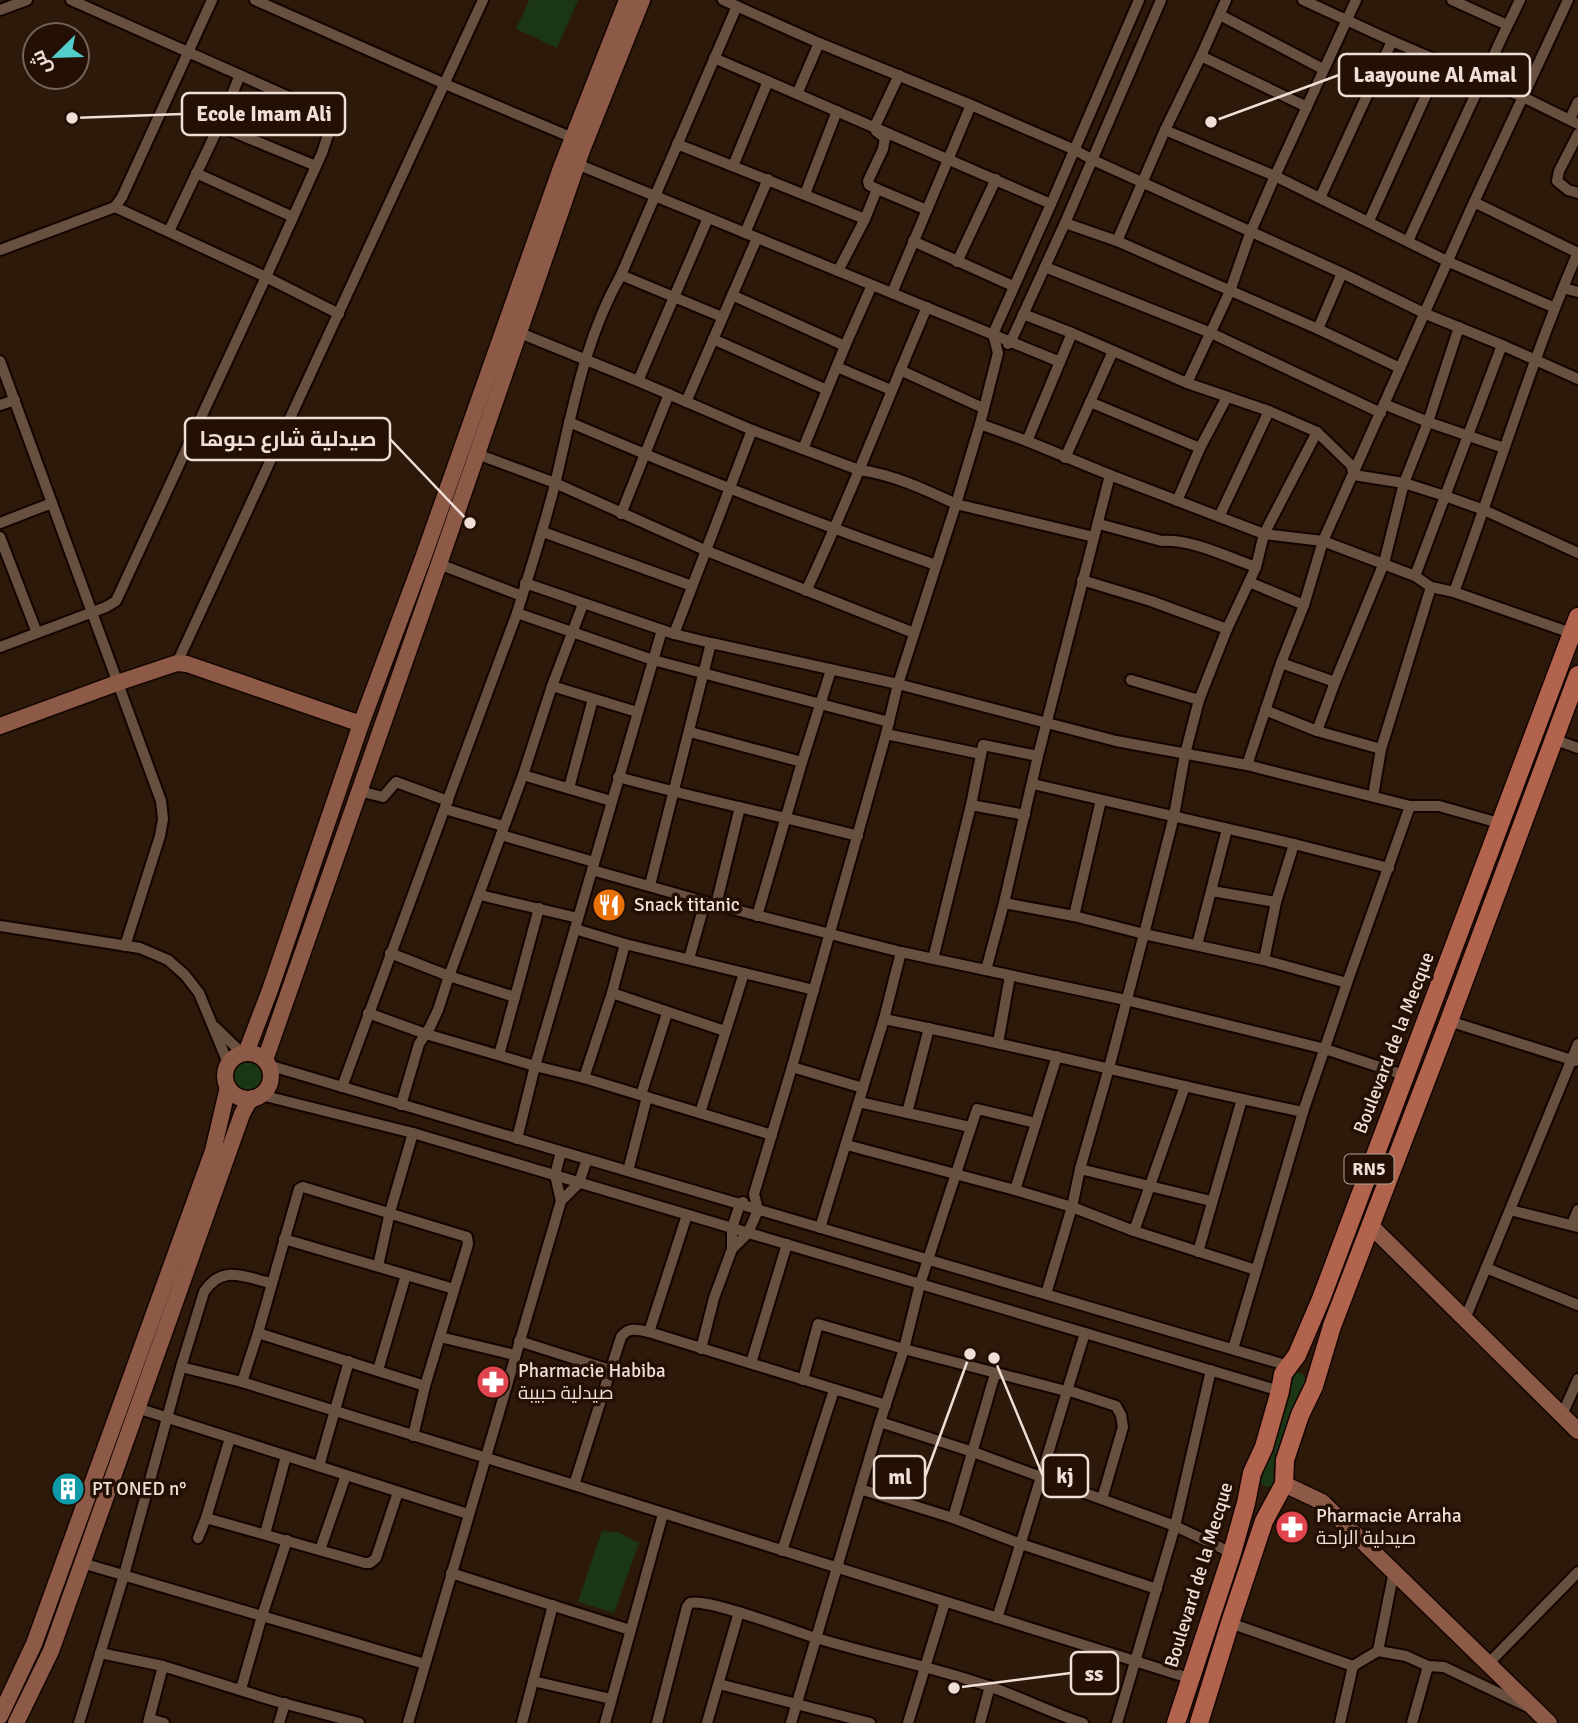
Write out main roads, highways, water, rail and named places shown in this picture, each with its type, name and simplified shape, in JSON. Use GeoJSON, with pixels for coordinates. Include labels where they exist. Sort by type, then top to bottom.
{"type":"FeatureCollection","features":[{"type":"Feature","properties":{"kind":"main road"},"geometry":{"type":"LineString","coordinates":[[244,1053],[270,990],[361,724],[573,138],[627,0]]}},
{"type":"Feature","properties":{"kind":"main road"},"geometry":{"type":"LineString","coordinates":[[266,1063],[577,164],[642,0]]}},
{"type":"Feature","properties":{"kind":"main road","name":"Boulevard de la Mecque"},"geometry":{"type":"LineString","coordinates":[[1176,1723],[1232,1553],[1252,1473],[1264,1447],[1283,1374],[1297,1355],[1321,1299],[1575,625]]}},
{"type":"Feature","properties":{"kind":"main road"},"geometry":{"type":"LineString","coordinates":[[0,726],[177,663],[187,664],[361,724]]}},
{"type":"Feature","properties":{"kind":"main road","name":"RN5"},"geometry":{"type":"LineString","coordinates":[[1199,1723],[1264,1521],[1282,1487],[1284,1460],[1314,1386],[1332,1326],[1578,675]]}},
{"type":"Feature","properties":{"kind":"main road"},"geometry":{"type":"LineString","coordinates":[[0,1716],[34,1644],[213,1151],[228,1087],[225,1075],[228,1063],[237,1055],[253,1053],[266,1063],[270,1072],[269,1084],[248,1103],[242,1114],[51,1651],[16,1723]]}},
{"type":"Feature","properties":{"kind":"main road"},"geometry":{"type":"LineString","coordinates":[[228,1087],[244,1098],[257,1096]]}},
{"type":"Feature","properties":{"kind":"main road"},"geometry":{"type":"LineString","coordinates":[[1370,1225],[1578,1431]]}},
{"type":"Feature","properties":{"kind":"main road"},"geometry":{"type":"LineString","coordinates":[[1289,1366],[1299,1363],[1308,1367],[1314,1375],[1314,1386]]}},
{"type":"Feature","properties":{"kind":"main road"},"geometry":{"type":"LineString","coordinates":[[1251,1479],[1259,1493],[1270,1495],[1282,1487],[1322,1502],[1549,1723]]}},
{"type":"Feature","properties":{"kind":"place","name":"Ecole Imam Ali"},"geometry":{"type":"Point","coordinates":[72,118]}},
{"type":"Feature","properties":{"kind":"place","name":"Laayoune Al Amal"},"geometry":{"type":"Point","coordinates":[1211,122]}},
{"type":"Feature","properties":{"kind":"place","name":"صيدلية شارع حبوها"},"geometry":{"type":"Point","coordinates":[470,523]}},
{"type":"Feature","properties":{"kind":"place","name":"Snack titanic"},"geometry":{"type":"Point","coordinates":[609,905]}},
{"type":"Feature","properties":{"kind":"place","name":"ml"},"geometry":{"type":"Point","coordinates":[970,1354]}},
{"type":"Feature","properties":{"kind":"place","name":"kj"},"geometry":{"type":"Point","coordinates":[994,1358]}},
{"type":"Feature","properties":{"kind":"place","name":"Pharmacie Habiba صيدلية حبيبة"},"geometry":{"type":"Point","coordinates":[493,1382]}},
{"type":"Feature","properties":{"kind":"place","name":"PT ONED n°"},"geometry":{"type":"Point","coordinates":[68,1489]}},
{"type":"Feature","properties":{"kind":"place","name":"Pharmacie Arraha صيدلية الراحة"},"geometry":{"type":"Point","coordinates":[1292,1527]}},
{"type":"Feature","properties":{"kind":"place","name":"ss"},"geometry":{"type":"Point","coordinates":[954,1688]}}]}
